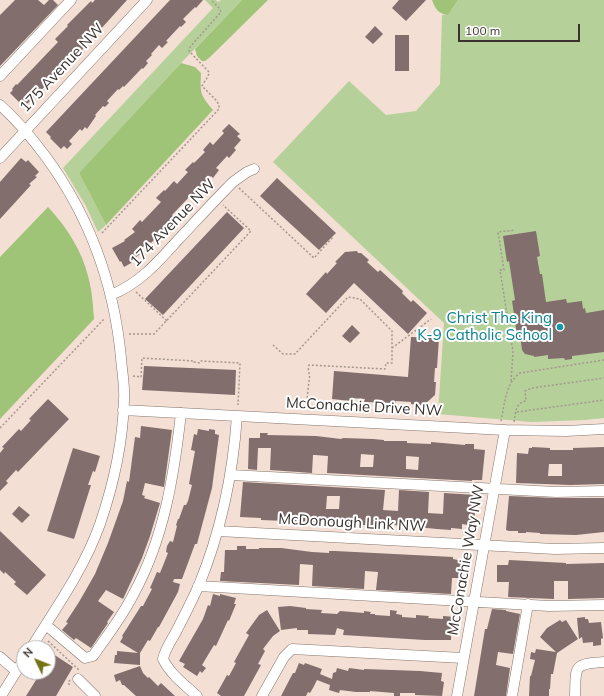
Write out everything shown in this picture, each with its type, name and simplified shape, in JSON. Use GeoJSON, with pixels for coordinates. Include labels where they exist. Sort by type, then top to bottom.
{"type":"FeatureCollection","features":[{"type":"Feature","properties":{"kind":"street"},"geometry":{"type":"LineString","coordinates":[[0,76],[71,0]]}},
{"type":"Feature","properties":{"kind":"street","name":"175 Avenue NW"},"geometry":{"type":"LineString","coordinates":[[0,158],[142,2]]}},
{"type":"Feature","properties":{"kind":"street"},"geometry":{"type":"LineString","coordinates":[[0,105],[25,130],[56,171],[80,211],[94,241],[104,270],[117,323],[123,383],[123,422],[115,466],[100,524],[82,565],[36,640]]}},
{"type":"Feature","properties":{"kind":"street","name":"174 Avenue NW"},"geometry":{"type":"LineString","coordinates":[[111,295],[122,291],[138,281],[157,263],[233,182],[254,169]]}},
{"type":"Feature","properties":{"kind":"street","name":"McConachie Drive NW"},"geometry":{"type":"LineString","coordinates":[[123,410],[503,426],[566,431],[604,429]]}},
{"type":"Feature","properties":{"kind":"street"},"geometry":{"type":"LineString","coordinates":[[46,625],[85,658],[93,656],[120,617],[145,571],[164,513],[176,454],[181,413]]}},
{"type":"Feature","properties":{"kind":"street"},"geometry":{"type":"LineString","coordinates":[[197,696],[173,674],[166,666],[163,659],[167,648],[189,607],[218,531],[230,474],[237,416]]}},
{"type":"Feature","properties":{"kind":"street","name":"McConachie Way NW"},"geometry":{"type":"LineString","coordinates":[[457,696],[494,489],[503,426]]}},
{"type":"Feature","properties":{"kind":"street"},"geometry":{"type":"LineString","coordinates":[[230,474],[556,492],[604,491]]}},
{"type":"Feature","properties":{"kind":"street","name":"McDonough Link NW"},"geometry":{"type":"LineString","coordinates":[[218,531],[555,549],[604,548]]}},
{"type":"Feature","properties":{"kind":"street"},"geometry":{"type":"LineString","coordinates":[[198,586],[474,602],[573,606],[604,605]]}},
{"type":"Feature","properties":{"kind":"street"},"geometry":{"type":"LineString","coordinates":[[512,696],[528,604]]}},
{"type":"Feature","properties":{"kind":"street"},"geometry":{"type":"LineString","coordinates":[[262,696],[284,657],[292,649],[463,658]]}},
{"type":"Feature","properties":{"kind":"street"},"geometry":{"type":"LineString","coordinates":[[0,657],[16,671],[1,696]]}},
{"type":"Feature","properties":{"kind":"street"},"geometry":{"type":"LineString","coordinates":[[575,696],[576,673],[579,666],[585,663],[604,662]]}},
{"type":"Feature","properties":{"kind":"street"},"geometry":{"type":"LineString","coordinates":[[75,680],[95,696]]}},
{"type":"Feature","properties":{"kind":"path"},"geometry":{"type":"LineString","coordinates":[[102,233],[219,109],[217,101],[202,86],[209,75],[209,72],[189,51],[190,47],[221,12],[220,9],[210,0]]}},
{"type":"Feature","properties":{"kind":"path"},"geometry":{"type":"LineString","coordinates":[[238,187],[314,258],[333,238]]}},
{"type":"Feature","properties":{"kind":"path"},"geometry":{"type":"LineString","coordinates":[[129,334],[154,334],[251,231],[220,203]]}},
{"type":"Feature","properties":{"kind":"path"},"geometry":{"type":"LineString","coordinates":[[503,426],[507,392],[511,381],[513,352],[500,270],[504,270],[498,232],[515,230]]}},
{"type":"Feature","properties":{"kind":"path"},"geometry":{"type":"LineString","coordinates":[[134,291],[166,321]]}},
{"type":"Feature","properties":{"kind":"path"},"geometry":{"type":"LineString","coordinates":[[273,345],[283,354],[295,354],[348,298],[360,299],[392,331],[392,363],[386,363],[385,369],[309,365],[308,369],[310,380],[308,385],[306,408]]}},
{"type":"Feature","properties":{"kind":"path"},"geometry":{"type":"LineString","coordinates":[[0,428],[105,318]]}},
{"type":"Feature","properties":{"kind":"path"},"geometry":{"type":"LineString","coordinates":[[392,348],[431,319]]}},
{"type":"Feature","properties":{"kind":"path"},"geometry":{"type":"LineString","coordinates":[[133,376],[141,377],[142,358],[194,361],[200,363],[200,361],[240,363],[238,405]]}},
{"type":"Feature","properties":{"kind":"path"},"geometry":{"type":"LineString","coordinates":[[511,381],[520,373],[604,360]]}},
{"type":"Feature","properties":{"kind":"path"},"geometry":{"type":"LineString","coordinates":[[514,422],[518,404],[526,401],[525,391],[532,388],[604,378]]}},
{"type":"Feature","properties":{"kind":"path"},"geometry":{"type":"LineString","coordinates":[[516,412],[604,400]]}},
{"type":"Feature","properties":{"kind":"path"},"geometry":{"type":"LineString","coordinates":[[56,648],[80,670],[75,680]]}},
{"type":"Feature","properties":{"kind":"green space"},"geometry":{"type":"Polygon","coordinates":[[[205,0],[216,0],[218,2],[221,0],[242,0],[79,173],[106,225],[98,232],[86,206],[63,168],[213,8],[205,0]]]}},
{"type":"Feature","properties":{"kind":"green space"},"geometry":{"type":"Polygon","coordinates":[[[242,0],[268,0],[209,58],[202,61],[197,56],[195,49],[242,0]]]}},
{"type":"Feature","properties":{"kind":"green space"},"geometry":{"type":"Polygon","coordinates":[[[432,0],[458,0],[448,15],[437,10],[432,0]]]}},
{"type":"Feature","properties":{"kind":"green space"},"geometry":{"type":"Polygon","coordinates":[[[458,0],[604,0],[604,418],[531,422],[438,414],[444,323],[273,162],[349,81],[386,115],[416,111],[440,84],[442,15],[448,15],[458,0]]]}},
{"type":"Feature","properties":{"kind":"green space"},"geometry":{"type":"Polygon","coordinates":[[[181,63],[195,67],[201,73],[201,90],[203,97],[213,110],[106,225],[79,173],[181,63]]]}},
{"type":"Feature","properties":{"kind":"green space"},"geometry":{"type":"Polygon","coordinates":[[[48,207],[61,222],[82,257],[90,287],[94,319],[0,419],[0,257],[48,207]]]}},
{"type":"Feature","properties":{"kind":"building"},"geometry":{"type":"Polygon","coordinates":[[[15,0],[38,0],[44,5],[49,0],[53,0],[58,5],[0,66],[0,15],[15,0]]]}},
{"type":"Feature","properties":{"kind":"building"},"geometry":{"type":"Polygon","coordinates":[[[95,0],[127,0],[81,51],[26,105],[21,100],[19,102],[10,93],[13,90],[12,89],[58,42],[55,39],[68,26],[67,25],[91,1],[92,3],[95,0]]]}},
{"type":"Feature","properties":{"kind":"building"},"geometry":{"type":"Polygon","coordinates":[[[170,0],[203,0],[183,19],[186,22],[181,27],[180,26],[166,41],[168,42],[162,48],[159,45],[151,54],[152,55],[146,61],[148,63],[143,69],[142,68],[124,87],[123,86],[119,90],[118,89],[107,101],[109,103],[105,107],[103,106],[95,115],[96,116],[87,129],[85,127],[82,131],[80,129],[69,141],[72,144],[67,149],[64,146],[61,149],[46,132],[170,0]]]}},
{"type":"Feature","properties":{"kind":"building"},"geometry":{"type":"Polygon","coordinates":[[[399,0],[426,0],[406,21],[392,8],[399,0]]]}},
{"type":"Feature","properties":{"kind":"building"},"geometry":{"type":"Polygon","coordinates":[[[375,26],[383,34],[373,44],[365,37],[375,26]]]}},
{"type":"Feature","properties":{"kind":"building"},"geometry":{"type":"Polygon","coordinates":[[[395,35],[409,35],[409,71],[395,71],[395,35]]]}},
{"type":"Feature","properties":{"kind":"building"},"geometry":{"type":"Polygon","coordinates":[[[229,124],[240,134],[237,136],[241,140],[234,148],[236,150],[229,158],[227,156],[216,168],[219,170],[213,178],[211,176],[199,188],[201,190],[195,197],[192,194],[172,215],[175,218],[159,235],[151,243],[150,242],[140,249],[143,252],[132,260],[133,262],[124,267],[112,248],[125,241],[124,240],[135,232],[132,229],[140,220],[142,222],[161,202],[156,198],[174,181],[177,184],[188,172],[185,170],[205,152],[203,150],[210,142],[213,145],[224,133],[222,131],[229,124]]]}},
{"type":"Feature","properties":{"kind":"building"},"geometry":{"type":"Polygon","coordinates":[[[21,158],[26,162],[28,160],[39,172],[35,176],[37,177],[29,184],[31,185],[0,219],[0,182],[21,158]]]}},
{"type":"Feature","properties":{"kind":"building"},"geometry":{"type":"Polygon","coordinates":[[[277,178],[336,233],[319,250],[260,196],[277,178]]]}},
{"type":"Feature","properties":{"kind":"building"},"geometry":{"type":"Polygon","coordinates":[[[227,212],[244,228],[163,315],[145,299],[227,212]]]}},
{"type":"Feature","properties":{"kind":"building","name":"Christ The King K-9 Catholic School"},"geometry":{"type":"Polygon","coordinates":[[[536,231],[540,256],[537,257],[540,274],[542,274],[546,302],[566,299],[567,303],[582,301],[583,309],[585,308],[586,313],[604,310],[604,352],[572,356],[572,359],[565,360],[564,358],[548,359],[548,355],[534,357],[525,354],[522,350],[521,342],[518,342],[512,301],[515,300],[509,261],[507,262],[503,236],[536,231]]]}},
{"type":"Feature","properties":{"kind":"building"},"geometry":{"type":"Polygon","coordinates":[[[357,251],[369,260],[367,262],[378,272],[380,270],[403,291],[402,293],[411,302],[413,300],[427,313],[408,334],[354,283],[326,313],[306,294],[326,272],[327,274],[337,263],[335,262],[345,252],[357,251]]]}},
{"type":"Feature","properties":{"kind":"building"},"geometry":{"type":"Polygon","coordinates":[[[352,325],[360,333],[350,343],[342,336],[352,325]]]}},
{"type":"Feature","properties":{"kind":"building"},"geometry":{"type":"Polygon","coordinates":[[[411,337],[439,338],[437,368],[435,368],[434,382],[436,382],[435,395],[425,404],[411,404],[411,402],[396,401],[396,403],[364,402],[365,399],[351,398],[351,401],[332,399],[334,371],[408,377],[411,337]]]}},
{"type":"Feature","properties":{"kind":"building"},"geometry":{"type":"Polygon","coordinates":[[[144,366],[236,370],[235,395],[142,390],[144,366]]]}},
{"type":"Feature","properties":{"kind":"building"},"geometry":{"type":"Polygon","coordinates":[[[48,399],[69,419],[18,472],[16,470],[6,481],[8,483],[0,491],[0,453],[4,448],[2,447],[19,429],[21,431],[31,420],[29,419],[48,399]]]}},
{"type":"Feature","properties":{"kind":"building"},"geometry":{"type":"Polygon","coordinates":[[[141,426],[172,430],[164,487],[145,483],[142,495],[145,496],[144,498],[160,503],[150,536],[142,558],[123,599],[106,590],[98,601],[114,612],[91,648],[76,638],[74,640],[62,630],[68,623],[66,622],[95,574],[108,543],[123,501],[127,481],[129,482],[135,437],[140,438],[141,426]]]}},
{"type":"Feature","properties":{"kind":"building"},"geometry":{"type":"Polygon","coordinates":[[[198,429],[209,431],[209,429],[215,430],[215,434],[219,435],[212,488],[197,544],[195,544],[182,579],[174,579],[173,582],[180,584],[178,592],[159,627],[150,641],[148,640],[140,653],[140,665],[114,663],[117,651],[138,653],[120,642],[123,637],[122,636],[141,606],[143,606],[152,589],[150,588],[157,572],[160,573],[168,553],[166,552],[167,546],[170,541],[173,542],[178,519],[184,505],[186,505],[188,501],[192,485],[189,484],[195,451],[191,450],[194,434],[197,435],[198,429]]]}},
{"type":"Feature","properties":{"kind":"building"},"geometry":{"type":"Polygon","coordinates":[[[260,433],[268,433],[267,435],[316,436],[341,439],[373,439],[384,441],[407,441],[407,443],[431,444],[431,442],[465,445],[474,444],[474,449],[485,450],[482,480],[472,481],[327,473],[328,456],[315,455],[313,455],[312,473],[270,470],[271,448],[258,448],[257,470],[248,469],[249,438],[260,438],[260,433]],[[361,454],[360,467],[373,467],[374,455],[361,454]],[[406,456],[406,469],[418,470],[419,457],[406,456]]]}},
{"type":"Feature","properties":{"kind":"building"},"geometry":{"type":"Polygon","coordinates":[[[604,447],[604,484],[570,485],[516,483],[517,453],[528,454],[529,448],[573,450],[573,448],[604,447]],[[549,464],[548,476],[562,476],[562,464],[549,464]]]}},
{"type":"Feature","properties":{"kind":"building"},"geometry":{"type":"Polygon","coordinates":[[[73,448],[100,456],[95,472],[93,471],[88,485],[91,485],[74,539],[47,531],[73,448]]]}},
{"type":"Feature","properties":{"kind":"building"},"geometry":{"type":"Polygon","coordinates":[[[243,482],[385,490],[383,510],[398,511],[399,490],[429,492],[428,513],[443,514],[444,493],[476,495],[474,526],[462,524],[462,529],[451,528],[451,530],[399,527],[396,525],[359,525],[261,520],[261,518],[240,517],[243,482]],[[327,496],[326,509],[339,509],[340,496],[327,496]]]}},
{"type":"Feature","properties":{"kind":"building"},"geometry":{"type":"Polygon","coordinates":[[[509,496],[604,498],[604,532],[576,535],[526,532],[518,533],[518,531],[506,530],[509,496]]]}},
{"type":"Feature","properties":{"kind":"building"},"geometry":{"type":"Polygon","coordinates":[[[19,506],[30,515],[22,523],[12,514],[19,506]]]}},
{"type":"Feature","properties":{"kind":"building"},"geometry":{"type":"Polygon","coordinates":[[[0,531],[46,575],[27,595],[14,584],[16,582],[5,572],[4,574],[0,570],[0,531]]]}},
{"type":"Feature","properties":{"kind":"building"},"geometry":{"type":"Polygon","coordinates":[[[237,546],[246,546],[246,549],[281,548],[329,553],[329,551],[335,551],[453,557],[453,559],[463,561],[462,578],[452,578],[451,594],[376,590],[378,572],[365,571],[364,589],[312,586],[313,565],[300,564],[299,585],[220,581],[221,572],[224,572],[225,550],[237,550],[237,546]]]}},
{"type":"Feature","properties":{"kind":"building"},"geometry":{"type":"Polygon","coordinates":[[[509,560],[566,564],[604,563],[604,598],[568,599],[568,581],[554,581],[554,599],[508,597],[509,582],[497,582],[497,565],[508,565],[509,560]]]}},
{"type":"Feature","properties":{"kind":"building"},"geometry":{"type":"Polygon","coordinates":[[[213,594],[236,598],[234,604],[236,604],[216,646],[214,645],[202,665],[206,668],[202,673],[200,671],[197,676],[183,667],[185,664],[179,661],[203,619],[208,605],[210,606],[213,594]]]}},
{"type":"Feature","properties":{"kind":"building"},"geometry":{"type":"Polygon","coordinates":[[[290,606],[322,610],[321,613],[337,614],[340,611],[364,613],[364,611],[371,612],[370,614],[375,615],[390,616],[390,610],[397,611],[396,614],[402,615],[402,617],[416,618],[416,615],[429,616],[428,618],[443,619],[443,616],[455,617],[454,636],[451,635],[451,640],[425,640],[343,635],[344,630],[337,628],[335,635],[308,634],[308,630],[297,630],[297,628],[281,630],[278,607],[290,606]]]}},
{"type":"Feature","properties":{"kind":"building"},"geometry":{"type":"Polygon","coordinates":[[[492,609],[506,610],[520,614],[513,654],[498,652],[496,665],[510,668],[506,696],[474,696],[485,629],[487,629],[492,609]]]}},
{"type":"Feature","properties":{"kind":"building"},"geometry":{"type":"Polygon","coordinates":[[[267,610],[280,631],[273,636],[263,649],[265,651],[258,664],[261,665],[244,696],[221,696],[217,693],[236,663],[234,662],[249,635],[246,633],[259,615],[267,610]]]}},
{"type":"Feature","properties":{"kind":"building"},"geometry":{"type":"Polygon","coordinates":[[[585,617],[585,619],[588,619],[589,623],[601,622],[603,638],[601,639],[601,645],[593,646],[593,642],[583,643],[582,637],[579,639],[577,618],[585,617]]]}},
{"type":"Feature","properties":{"kind":"building"},"geometry":{"type":"Polygon","coordinates":[[[560,620],[562,622],[566,620],[578,639],[557,653],[553,674],[551,674],[549,696],[529,696],[530,676],[535,660],[530,659],[531,652],[535,653],[536,649],[556,652],[540,637],[547,628],[560,620]]]}},
{"type":"Feature","properties":{"kind":"building"},"geometry":{"type":"Polygon","coordinates":[[[56,656],[73,667],[56,696],[26,696],[36,680],[56,680],[56,656]]]}},
{"type":"Feature","properties":{"kind":"building"},"geometry":{"type":"Polygon","coordinates":[[[299,663],[304,665],[305,663],[322,669],[320,674],[332,679],[333,673],[336,672],[337,668],[348,671],[349,668],[442,673],[441,681],[444,682],[442,696],[400,693],[400,696],[394,696],[394,693],[340,690],[339,693],[329,690],[330,685],[317,680],[310,693],[308,692],[306,696],[281,696],[293,673],[295,673],[299,663]]]}},
{"type":"Feature","properties":{"kind":"building"},"geometry":{"type":"Polygon","coordinates":[[[140,666],[143,673],[148,678],[149,677],[158,686],[161,683],[175,696],[136,696],[124,685],[122,685],[120,680],[116,682],[114,675],[140,666]]]}},
{"type":"Feature","properties":{"kind":"place","name":"Christ The King K-9 Catholic School"},"geometry":{"type":"Point","coordinates":[560,327]}}]}
